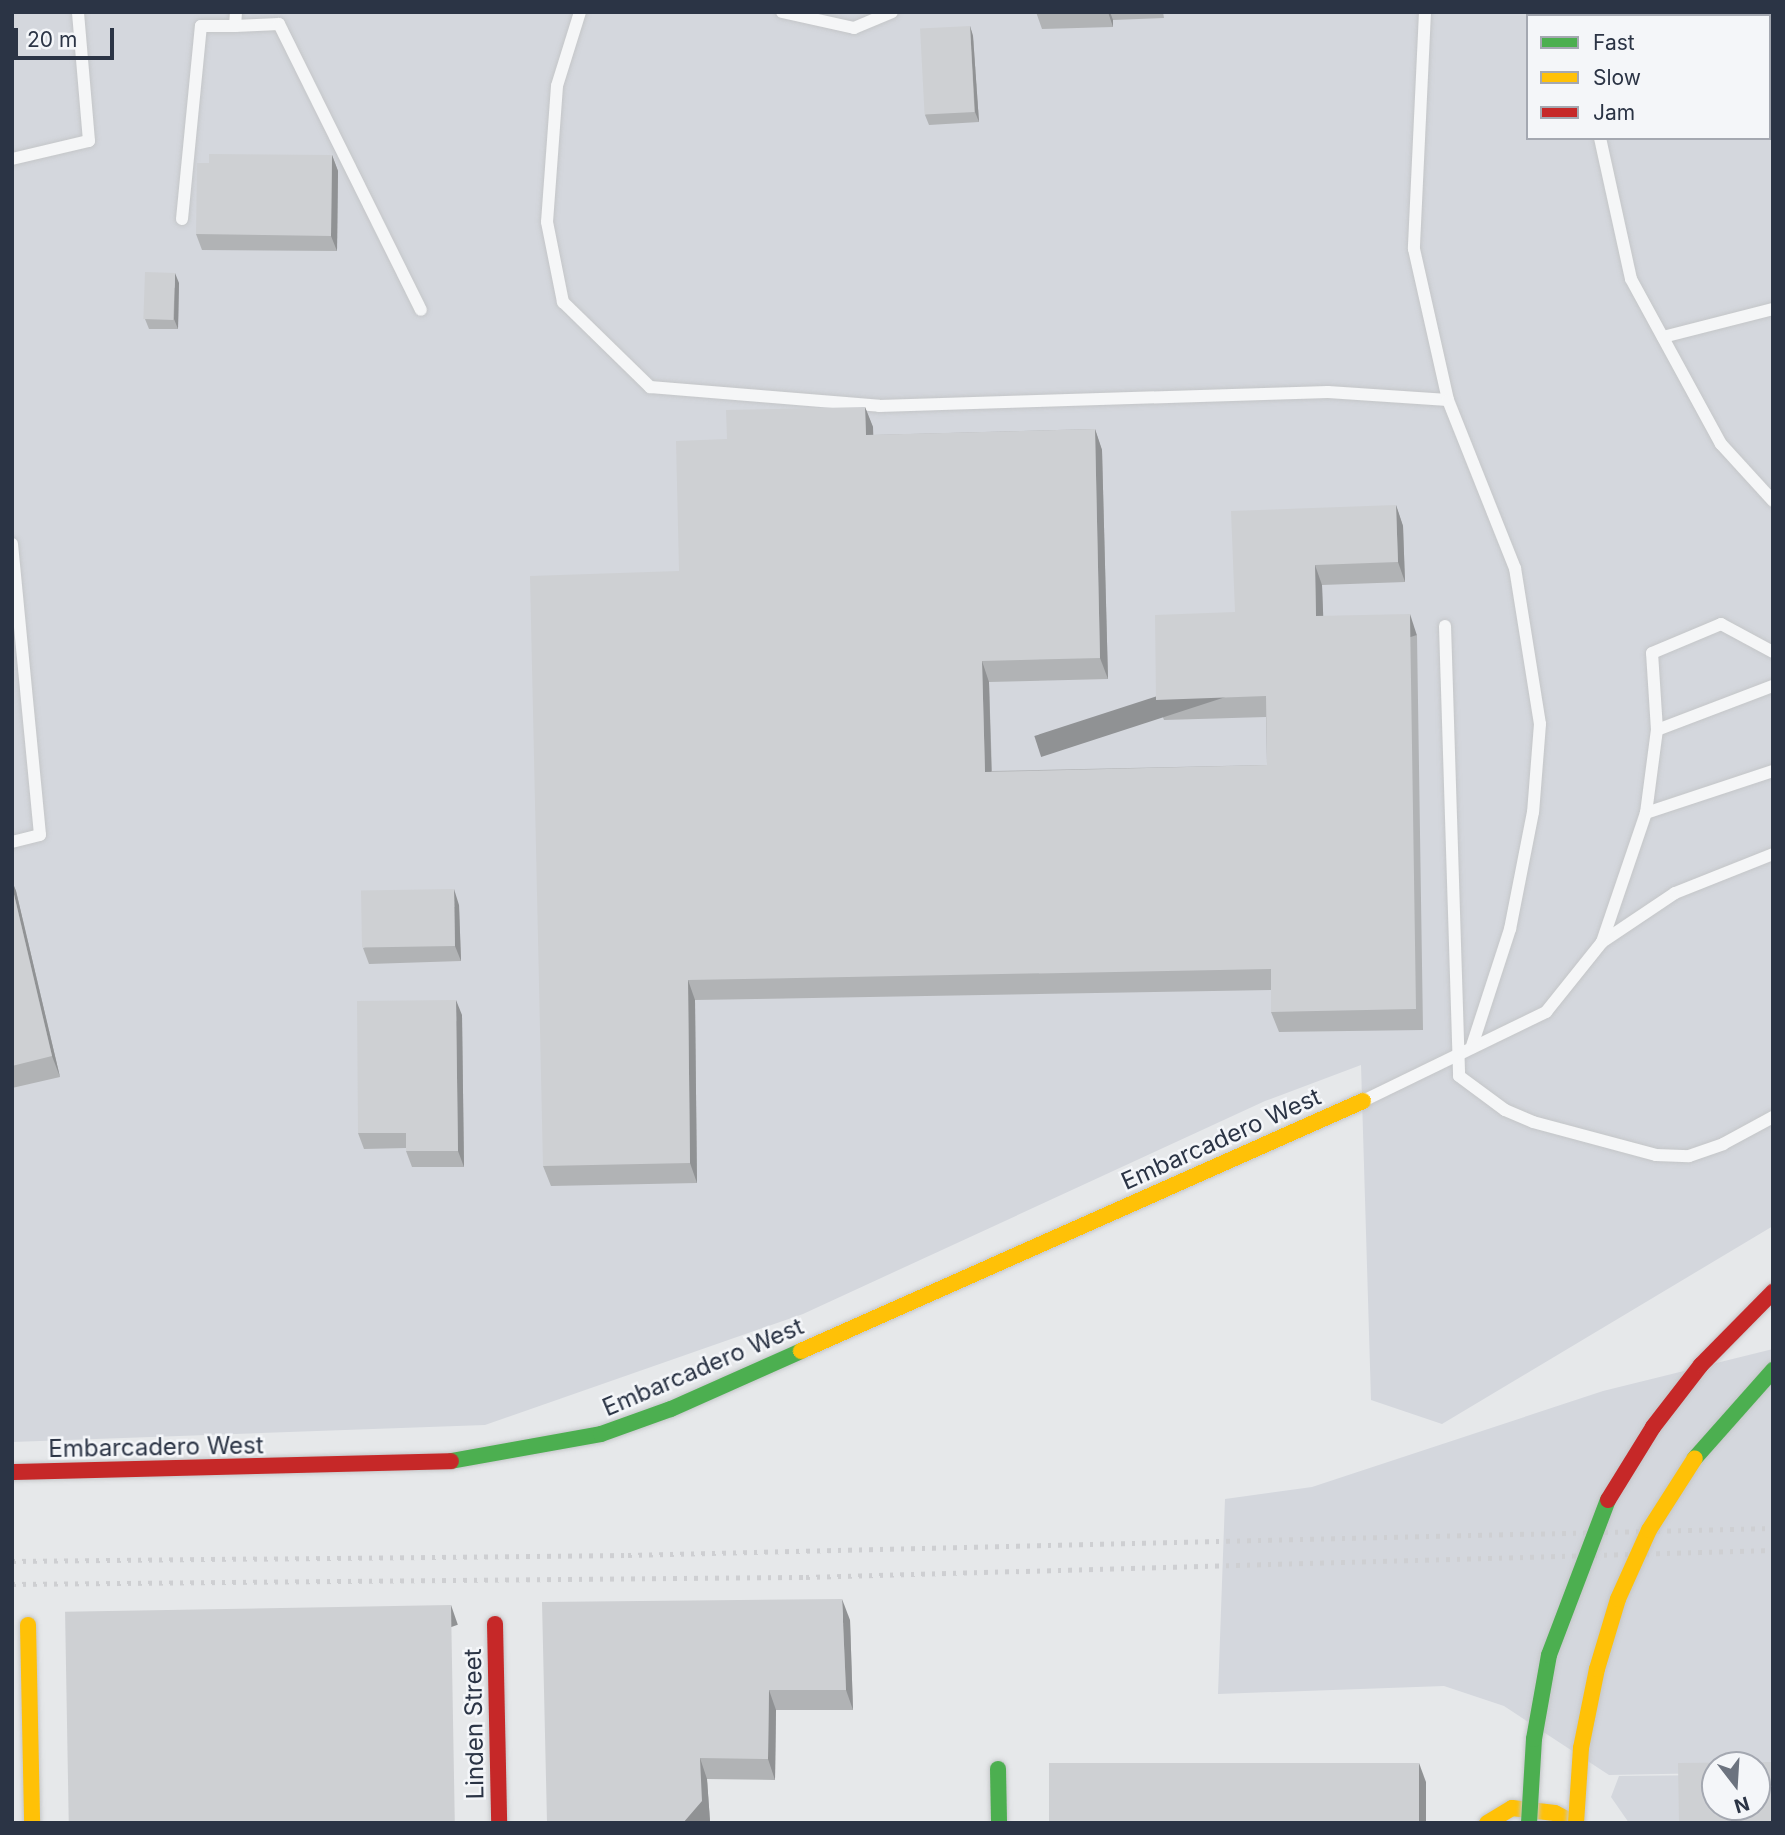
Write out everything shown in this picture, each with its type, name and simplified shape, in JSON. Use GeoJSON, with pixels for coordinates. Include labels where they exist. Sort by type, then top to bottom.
{"type":"FeatureCollection","features":[{"type":"Feature","properties":{"kind":"street","name":"Embarcadero West"},"geometry":{"type":"LineString","coordinates":[[12,1472],[411,1464],[475,1460],[601,1434],[671,1409],[1363,1101]]}},
{"type":"Feature","properties":{"kind":"street"},"geometry":{"type":"LineString","coordinates":[[1529,1823],[1535,1739],[1549,1655],[1608,1500],[1653,1426],[1701,1365],[1773,1292]]}},
{"type":"Feature","properties":{"kind":"street"},"geometry":{"type":"LineString","coordinates":[[1487,1823],[1512,1808],[1555,1813],[1575,1823],[1584,1735],[1597,1669],[1618,1599],[1649,1530],[1692,1462],[1773,1370]]}},
{"type":"Feature","properties":{"kind":"street","name":"Linden Street"},"geometry":{"type":"LineString","coordinates":[[495,1624],[499,1823]]}},
{"type":"Feature","properties":{"kind":"street"},"geometry":{"type":"LineString","coordinates":[[28,1625],[32,1823]]}},
{"type":"Feature","properties":{"kind":"street"},"geometry":{"type":"LineString","coordinates":[[998,1769],[999,1823]]}},
{"type":"Feature","properties":{"kind":"lane"},"geometry":{"type":"LineString","coordinates":[[12,159],[89,141],[78,12]]}},
{"type":"Feature","properties":{"kind":"lane"},"geometry":{"type":"LineString","coordinates":[[235,26],[236,12]]}},
{"type":"Feature","properties":{"kind":"lane"},"geometry":{"type":"LineString","coordinates":[[580,12],[557,86],[547,222],[563,302],[650,387],[879,406],[1328,392],[1448,400]]}},
{"type":"Feature","properties":{"kind":"lane"},"geometry":{"type":"LineString","coordinates":[[782,12],[854,28],[892,12]]}},
{"type":"Feature","properties":{"kind":"lane"},"geometry":{"type":"LineString","coordinates":[[1425,12],[1414,249],[1448,400],[1515,568],[1540,724],[1533,812],[1510,929],[1472,1046]]}},
{"type":"Feature","properties":{"kind":"lane"},"geometry":{"type":"LineString","coordinates":[[182,219],[201,26],[279,23],[421,310]]}},
{"type":"Feature","properties":{"kind":"lane"},"geometry":{"type":"LineString","coordinates":[[1600,140],[1631,279],[1721,444],[1773,501]]}},
{"type":"Feature","properties":{"kind":"lane"},"geometry":{"type":"LineString","coordinates":[[1663,337],[1773,309]]}},
{"type":"Feature","properties":{"kind":"lane"},"geometry":{"type":"LineString","coordinates":[[12,544],[40,835],[12,842]]}},
{"type":"Feature","properties":{"kind":"lane"},"geometry":{"type":"LineString","coordinates":[[1602,942],[1646,813],[1657,730],[1652,653],[1721,624],[1773,652]]}},
{"type":"Feature","properties":{"kind":"lane"},"geometry":{"type":"LineString","coordinates":[[1445,626],[1456,1058],[1459,1076],[1505,1110],[1533,1122],[1656,1155],[1689,1156],[1723,1144],[1773,1117]]}},
{"type":"Feature","properties":{"kind":"lane"},"geometry":{"type":"LineString","coordinates":[[1657,730],[1773,686]]}},
{"type":"Feature","properties":{"kind":"lane"},"geometry":{"type":"LineString","coordinates":[[1646,813],[1773,771]]}},
{"type":"Feature","properties":{"kind":"lane"},"geometry":{"type":"LineString","coordinates":[[1363,1101],[1546,1012],[1602,942],[1675,893],[1773,854]]}},
{"type":"Feature","properties":{"kind":"shaded area"},"geometry":{"type":"Polygon","coordinates":[[[12,12],[1773,12],[1773,1226],[1442,1424],[1371,1400],[1361,1065],[1265,1101],[803,1314],[485,1425],[12,1442],[12,12]]]}},
{"type":"Feature","properties":{"kind":"shaded area"},"geometry":{"type":"Polygon","coordinates":[[[1773,1349],[1773,1772],[1771,1751],[1701,1751],[1701,1773],[1609,1775],[1504,1706],[1444,1686],[1218,1694],[1225,1499],[1312,1487],[1603,1391],[1773,1349]]]}},
{"type":"Feature","properties":{"kind":"shaded area"},"geometry":{"type":"Polygon","coordinates":[[[1701,1775],[1701,1821],[1773,1823],[1629,1823],[1611,1797],[1619,1776],[1701,1775]]]}},
{"type":"Feature","properties":{"kind":"building"},"geometry":{"type":"Polygon","coordinates":[[[1036,12],[1075,12],[1036,14],[1036,12]]]}},
{"type":"Feature","properties":{"kind":"building"},"geometry":{"type":"Polygon","coordinates":[[[970,26],[975,112],[925,114],[920,29],[970,26]]]}},
{"type":"Feature","properties":{"kind":"building"},"geometry":{"type":"Polygon","coordinates":[[[209,154],[332,155],[331,236],[196,234],[197,163],[209,163],[209,154]]]}},
{"type":"Feature","properties":{"kind":"building"},"geometry":{"type":"Polygon","coordinates":[[[145,272],[175,273],[173,320],[143,319],[145,272]]]}},
{"type":"Feature","properties":{"kind":"building"},"geometry":{"type":"Polygon","coordinates":[[[865,407],[866,435],[1095,429],[1100,658],[982,661],[985,772],[1267,765],[1266,696],[1156,700],[1155,615],[1235,612],[1231,511],[1396,505],[1398,562],[1315,565],[1316,616],[1410,614],[1416,1009],[1271,1012],[1271,969],[688,980],[690,1163],[543,1166],[530,576],[679,571],[676,441],[727,439],[726,410],[865,407]]]}},
{"type":"Feature","properties":{"kind":"building"},"geometry":{"type":"Polygon","coordinates":[[[12,886],[52,1056],[12,1066],[12,886]]]}},
{"type":"Feature","properties":{"kind":"building"},"geometry":{"type":"Polygon","coordinates":[[[454,889],[455,946],[362,948],[361,891],[454,889]]]}},
{"type":"Feature","properties":{"kind":"building"},"geometry":{"type":"Polygon","coordinates":[[[456,1000],[458,1151],[406,1151],[406,1133],[358,1133],[357,1001],[456,1000]]]}},
{"type":"Feature","properties":{"kind":"building"},"geometry":{"type":"Polygon","coordinates":[[[842,1599],[846,1690],[769,1690],[768,1759],[700,1758],[702,1801],[683,1823],[547,1823],[542,1602],[842,1599]]]}},
{"type":"Feature","properties":{"kind":"building"},"geometry":{"type":"Polygon","coordinates":[[[451,1605],[455,1823],[69,1823],[65,1612],[451,1605]]]}},
{"type":"Feature","properties":{"kind":"building"},"geometry":{"type":"Polygon","coordinates":[[[1773,1762],[1773,1823],[1679,1823],[1678,1763],[1701,1763],[1701,1821],[1771,1821],[1773,1762]]]}},
{"type":"Feature","properties":{"kind":"building"},"geometry":{"type":"Polygon","coordinates":[[[1049,1763],[1419,1763],[1419,1823],[1049,1823],[1049,1763]]]}},
{"type":"Feature","properties":{"kind":"railway"},"geometry":{"type":"LineString","coordinates":[[12,1561],[628,1555],[1773,1528]]}},
{"type":"Feature","properties":{"kind":"railway"},"geometry":{"type":"LineString","coordinates":[[12,1584],[806,1577],[1773,1550]]}},
{"type":"Feature","properties":{"kind":"traffic: fast"},"geometry":{"type":"LineString","coordinates":[[451,1461],[601,1434],[671,1409],[801,1351]]}},
{"type":"Feature","properties":{"kind":"traffic: fast"},"geometry":{"type":"LineString","coordinates":[[1695,1458],[1773,1370]]}},
{"type":"Feature","properties":{"kind":"traffic: fast"},"geometry":{"type":"LineString","coordinates":[[1529,1823],[1534,1739],[1549,1655],[1608,1500]]}},
{"type":"Feature","properties":{"kind":"traffic: fast"},"geometry":{"type":"LineString","coordinates":[[998,1769],[999,1823]]}},
{"type":"Feature","properties":{"kind":"traffic: slow"},"geometry":{"type":"LineString","coordinates":[[801,1351],[1363,1101]]}},
{"type":"Feature","properties":{"kind":"traffic: slow"},"geometry":{"type":"LineString","coordinates":[[1576,1823],[1581,1748],[1597,1669],[1618,1599],[1649,1530],[1695,1458]]}},
{"type":"Feature","properties":{"kind":"traffic: slow"},"geometry":{"type":"LineString","coordinates":[[28,1625],[32,1823]]}},
{"type":"Feature","properties":{"kind":"traffic: slow"},"geometry":{"type":"LineString","coordinates":[[1487,1823],[1512,1808],[1555,1813],[1574,1823]]}},
{"type":"Feature","properties":{"kind":"traffic: jam"},"geometry":{"type":"LineString","coordinates":[[1608,1500],[1653,1427],[1701,1365],[1773,1292]]}},
{"type":"Feature","properties":{"kind":"traffic: jam"},"geometry":{"type":"LineString","coordinates":[[12,1472],[451,1461]]}},
{"type":"Feature","properties":{"kind":"traffic: jam"},"geometry":{"type":"LineString","coordinates":[[495,1624],[499,1823]]}}]}
